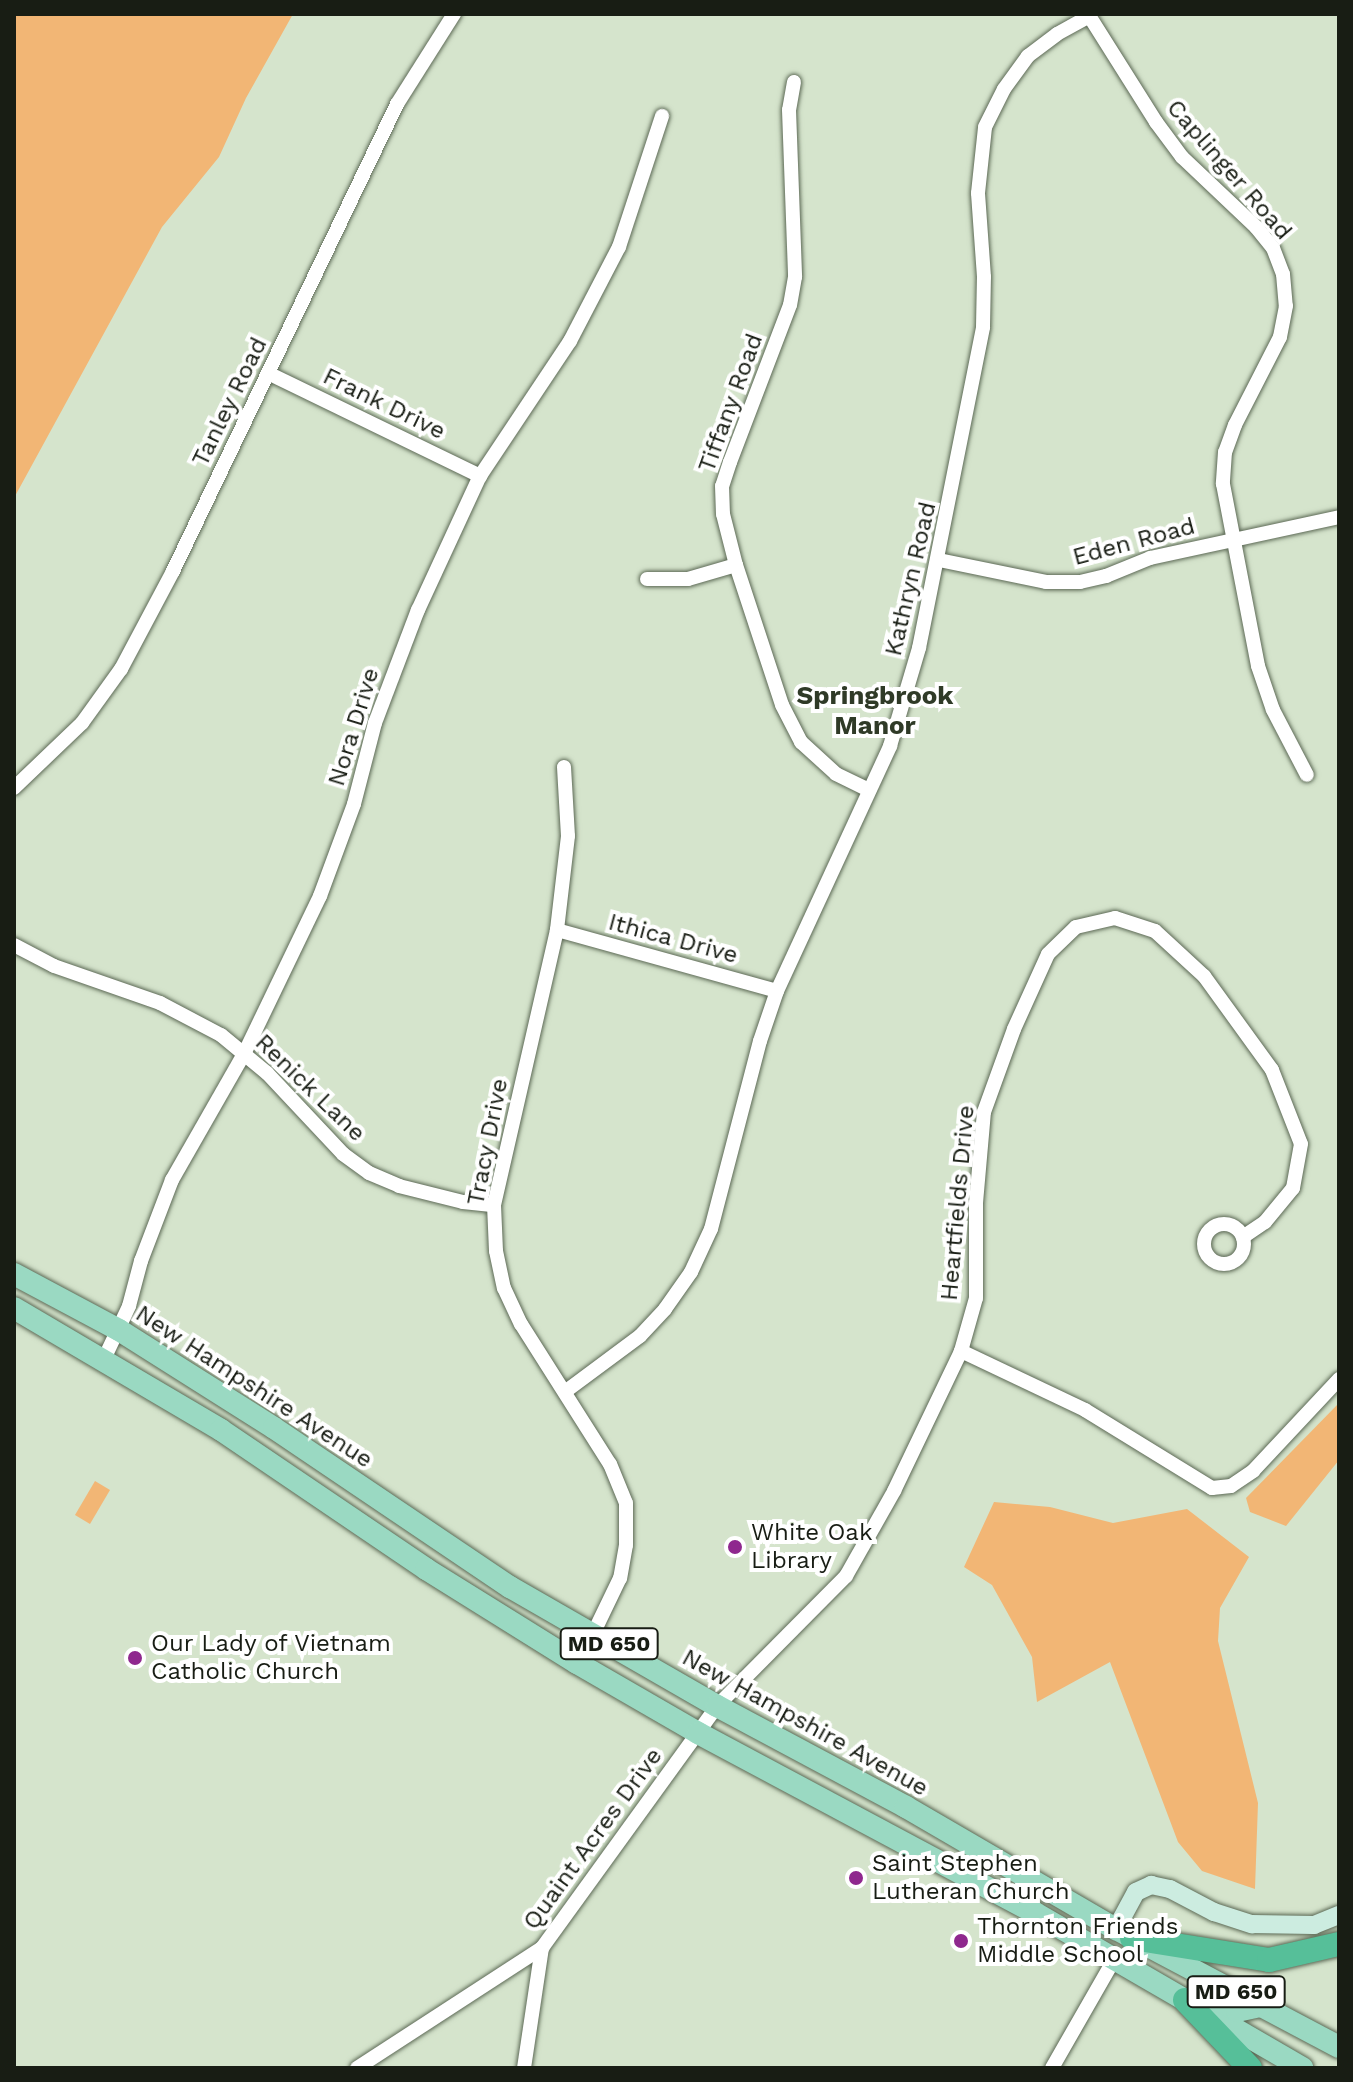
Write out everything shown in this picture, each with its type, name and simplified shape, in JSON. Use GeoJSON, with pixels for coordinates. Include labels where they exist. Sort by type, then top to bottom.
{"type":"FeatureCollection","features":[{"type":"Feature","properties":{"kind":"highway"},"geometry":{"type":"LineString","coordinates":[[1124,1934],[1269,1960],[1339,1944]]}},
{"type":"Feature","properties":{"kind":"highway"},"geometry":{"type":"LineString","coordinates":[[1185,2000],[1250,2068]]}},
{"type":"Feature","properties":{"kind":"main road","name":"New Hampshire Avenue"},"geometry":{"type":"LineString","coordinates":[[14,1274],[119,1330],[274,1428],[426,1532],[593,1634],[717,1706],[906,1807],[1124,1934],[1339,2047]]}},
{"type":"Feature","properties":{"kind":"main road","name":"MD 650"},"geometry":{"type":"LineString","coordinates":[[14,1308],[221,1430],[409,1558],[577,1663],[698,1733],[1035,1913],[1302,2068]]}},
{"type":"Feature","properties":{"kind":"main road"},"geometry":{"type":"LineString","coordinates":[[409,1558],[426,1532]]}},
{"type":"Feature","properties":{"kind":"main road"},"geometry":{"type":"LineString","coordinates":[[1035,1913],[1048,1909],[1093,1932],[1124,1934]]}},
{"type":"Feature","properties":{"kind":"main road"},"geometry":{"type":"LineString","coordinates":[[1115,1958],[1119,1951],[1127,1949],[1237,2011],[1261,2006]]}},
{"type":"Feature","properties":{"kind":"street","name":"Tanley Road"},"geometry":{"type":"LineString","coordinates":[[14,788],[82,723],[121,669],[397,104],[454,14]]}},
{"type":"Feature","properties":{"kind":"street","name":"Caplinger Road"},"geometry":{"type":"LineString","coordinates":[[1088,15],[1182,157],[1256,227],[1273,248],[1283,274],[1286,306],[1280,337],[1225,452],[1223,484],[1231,539],[1258,666],[1273,710],[1307,775]]}},
{"type":"Feature","properties":{"kind":"street","name":"Kathryn Road"},"geometry":{"type":"LineString","coordinates":[[566,1391],[640,1336],[691,1272],[711,1229],[760,1041],[777,991],[867,789],[890,746],[904,703],[939,560],[983,327],[984,277],[978,193],[985,127],[1004,89],[1028,56],[1088,15]]}},
{"type":"Feature","properties":{"kind":"street","name":"Tiffany Road"},"geometry":{"type":"LineString","coordinates":[[794,82],[789,110],[795,277],[790,305],[722,486],[723,514],[736,565],[782,705],[801,742],[836,774],[867,789]]}},
{"type":"Feature","properties":{"kind":"street","name":"Nora Drive"},"geometry":{"type":"LineString","coordinates":[[104,1359],[119,1330],[172,1180],[244,1054],[320,896],[354,804],[375,723],[412,624],[480,476],[570,341],[619,247],[662,116]]}},
{"type":"Feature","properties":{"kind":"street","name":"Frank Drive"},"geometry":{"type":"LineString","coordinates":[[268,373],[480,476]]}},
{"type":"Feature","properties":{"kind":"street","name":"Eden Road"},"geometry":{"type":"LineString","coordinates":[[939,560],[1046,582],[1080,582],[1106,576],[1150,558],[1339,517]]}},
{"type":"Feature","properties":{"kind":"street"},"geometry":{"type":"LineString","coordinates":[[647,579],[688,579],[736,565]]}},
{"type":"Feature","properties":{"kind":"street","name":"Tracy Drive"},"geometry":{"type":"LineString","coordinates":[[564,767],[568,836],[557,930],[494,1205],[496,1251],[504,1288],[521,1324],[610,1464],[626,1503],[626,1545],[620,1578],[593,1634]]}},
{"type":"Feature","properties":{"kind":"street","name":"Heartfields Drive"},"geometry":{"type":"LineString","coordinates":[[698,1733],[717,1706],[846,1576],[894,1491],[961,1351],[976,1298],[976,1203],[984,1112],[1014,1029],[1048,954],[1076,927],[1115,918],[1155,931],[1204,976],[1272,1070],[1301,1144],[1293,1188],[1265,1222],[1243,1237]]}},
{"type":"Feature","properties":{"kind":"street","name":"Ithica Drive"},"geometry":{"type":"LineString","coordinates":[[557,930],[777,991]]}},
{"type":"Feature","properties":{"kind":"street","name":"Renick Lane"},"geometry":{"type":"LineString","coordinates":[[14,945],[54,966],[160,1003],[221,1035],[244,1054],[323,1135],[369,1173],[399,1186],[463,1202],[494,1205]]}},
{"type":"Feature","properties":{"kind":"street"},"geometry":{"type":"LineString","coordinates":[[961,1351],[1085,1410],[1212,1488],[1231,1486],[1253,1471],[1339,1379]]}},
{"type":"Feature","properties":{"kind":"street","name":"Quaint Acres Drive"},"geometry":{"type":"LineString","coordinates":[[357,2068],[542,1948],[698,1733]]}},
{"type":"Feature","properties":{"kind":"street"},"geometry":{"type":"LineString","coordinates":[[1124,1934],[1136,1892],[1151,1885],[1170,1889],[1214,1912],[1252,1924],[1314,1925],[1339,1915]]}},
{"type":"Feature","properties":{"kind":"street"},"geometry":{"type":"LineString","coordinates":[[524,2068],[542,1948]]}},
{"type":"Feature","properties":{"kind":"street"},"geometry":{"type":"LineString","coordinates":[[1052,2068],[1115,1958]]}},
{"type":"Feature","properties":{"kind":"shaded area"},"geometry":{"type":"Polygon","coordinates":[[[14,14],[293,14],[246,98],[219,157],[162,227],[14,498],[14,14]]]}},
{"type":"Feature","properties":{"kind":"shaded area"},"geometry":{"type":"Polygon","coordinates":[[[1339,1403],[1339,1460],[1286,1526],[1250,1512],[1246,1498],[1339,1403]]]}},
{"type":"Feature","properties":{"kind":"shaded area"},"geometry":{"type":"Polygon","coordinates":[[[95,1481],[110,1490],[90,1524],[75,1515],[95,1481]]]}},
{"type":"Feature","properties":{"kind":"shaded area"},"geometry":{"type":"Polygon","coordinates":[[[994,1502],[1050,1507],[1113,1523],[1187,1509],[1249,1557],[1220,1608],[1218,1641],[1258,1803],[1255,1889],[1202,1871],[1178,1842],[1110,1662],[1037,1702],[1032,1657],[992,1585],[964,1567],[994,1502]]]}},
{"type":"Feature","properties":{"kind":"place","name":"White Oak Library"},"geometry":{"type":"Point","coordinates":[735,1547]}},
{"type":"Feature","properties":{"kind":"place","name":"Our Lady of Vietnam Catholic Church"},"geometry":{"type":"Point","coordinates":[135,1658]}},
{"type":"Feature","properties":{"kind":"place","name":"Saint Stephen Lutheran Church"},"geometry":{"type":"Point","coordinates":[856,1878]}},
{"type":"Feature","properties":{"kind":"place","name":"Thornton Friends Middle School"},"geometry":{"type":"Point","coordinates":[961,1941]}},
{"type":"Feature","properties":{"kind":"district","name":"Springbrook Manor"},"geometry":{"type":"Point","coordinates":[875,711]}}]}
